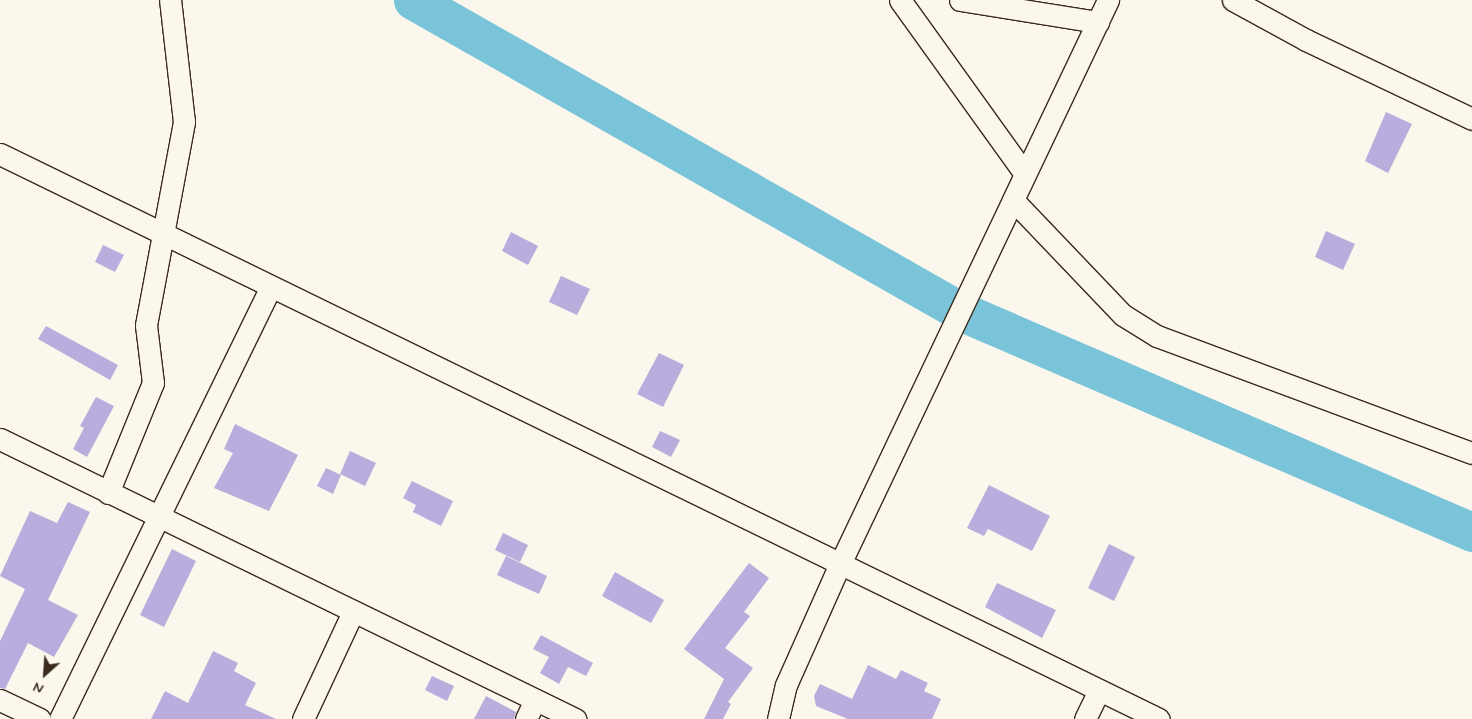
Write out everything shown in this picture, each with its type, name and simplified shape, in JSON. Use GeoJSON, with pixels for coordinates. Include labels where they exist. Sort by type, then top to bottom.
{"type":"FeatureCollection","features":[{"type":"Feature","properties":{"kind":"street"},"geometry":{"type":"LineString","coordinates":[[108,493],[153,383],[146,325],[184,122],[170,0]]}},
{"type":"Feature","properties":{"kind":"street"},"geometry":{"type":"LineString","coordinates":[[900,0],[1025,174]]}},
{"type":"Feature","properties":{"kind":"street"},"geometry":{"type":"LineString","coordinates":[[960,0],[1098,22]]}},
{"type":"Feature","properties":{"kind":"street"},"geometry":{"type":"LineString","coordinates":[[778,719],[786,685],[839,566],[1108,0]]}},
{"type":"Feature","properties":{"kind":"street"},"geometry":{"type":"LineString","coordinates":[[1234,0],[1306,40],[1472,119]]}},
{"type":"Feature","properties":{"kind":"street"},"geometry":{"type":"LineString","coordinates":[[0,154],[839,566],[1159,719]]}},
{"type":"Feature","properties":{"kind":"street"},"geometry":{"type":"LineString","coordinates":[[1013,200],[1123,315],[1156,336],[1472,453]]}},
{"type":"Feature","properties":{"kind":"street"},"geometry":{"type":"LineString","coordinates":[[60,719],[271,287]]}},
{"type":"Feature","properties":{"kind":"street"},"geometry":{"type":"LineString","coordinates":[[0,439],[353,612],[531,710],[575,719]]}},
{"type":"Feature","properties":{"kind":"street"},"geometry":{"type":"LineString","coordinates":[[303,719],[353,612]]}},
{"type":"Feature","properties":{"kind":"street"},"geometry":{"type":"LineString","coordinates":[[1085,719],[1099,690]]}},
{"type":"Feature","properties":{"kind":"street"},"geometry":{"type":"LineString","coordinates":[[0,700],[40,719]]}},
{"type":"Feature","properties":{"kind":"building"},"geometry":{"type":"Polygon","coordinates":[[[1386,112],[1412,124],[1388,173],[1365,161],[1386,112]]]}},
{"type":"Feature","properties":{"kind":"building"},"geometry":{"type":"Polygon","coordinates":[[[1326,231],[1355,244],[1343,270],[1315,257],[1326,231]]]}},
{"type":"Feature","properties":{"kind":"building"},"geometry":{"type":"Polygon","coordinates":[[[511,232],[538,246],[528,265],[502,251],[511,232]]]}},
{"type":"Feature","properties":{"kind":"building"},"geometry":{"type":"Polygon","coordinates":[[[103,245],[124,255],[115,272],[95,262],[103,245]]]}},
{"type":"Feature","properties":{"kind":"building"},"geometry":{"type":"Polygon","coordinates":[[[561,276],[590,289],[577,315],[549,302],[561,276]]]}},
{"type":"Feature","properties":{"kind":"building"},"geometry":{"type":"Polygon","coordinates":[[[46,326],[118,365],[110,380],[38,339],[46,326]]]}},
{"type":"Feature","properties":{"kind":"building"},"geometry":{"type":"Polygon","coordinates":[[[659,353],[684,365],[663,407],[637,394],[659,353]]]}},
{"type":"Feature","properties":{"kind":"building"},"geometry":{"type":"Polygon","coordinates":[[[96,397],[114,406],[87,457],[73,449],[84,428],[80,426],[96,397]]]}},
{"type":"Feature","properties":{"kind":"building"},"geometry":{"type":"Polygon","coordinates":[[[235,424],[298,455],[269,511],[214,488],[233,453],[224,449],[235,424]]]}},
{"type":"Feature","properties":{"kind":"building"},"geometry":{"type":"Polygon","coordinates":[[[660,431],[680,440],[671,457],[652,447],[660,431]]]}},
{"type":"Feature","properties":{"kind":"building"},"geometry":{"type":"Polygon","coordinates":[[[350,451],[376,463],[365,486],[340,474],[350,451]]]}},
{"type":"Feature","properties":{"kind":"building"},"geometry":{"type":"Polygon","coordinates":[[[326,468],[341,475],[333,494],[317,486],[326,468]]]}},
{"type":"Feature","properties":{"kind":"building"},"geometry":{"type":"Polygon","coordinates":[[[412,481],[453,501],[441,526],[413,512],[416,505],[403,498],[412,481]]]}},
{"type":"Feature","properties":{"kind":"building"},"geometry":{"type":"Polygon","coordinates":[[[989,485],[1050,516],[1032,551],[988,529],[984,536],[967,528],[989,485]]]}},
{"type":"Feature","properties":{"kind":"building"},"geometry":{"type":"Polygon","coordinates":[[[68,502],[90,512],[48,600],[78,615],[54,657],[28,643],[5,689],[0,688],[0,641],[25,589],[0,576],[30,511],[57,523],[68,502]]]}},
{"type":"Feature","properties":{"kind":"building"},"geometry":{"type":"Polygon","coordinates":[[[503,533],[528,545],[520,562],[495,550],[503,533]]]}},
{"type":"Feature","properties":{"kind":"building"},"geometry":{"type":"Polygon","coordinates":[[[1109,544],[1135,557],[1114,601],[1088,588],[1109,544]]]}},
{"type":"Feature","properties":{"kind":"building"},"geometry":{"type":"Polygon","coordinates":[[[172,549],[196,561],[164,627],[140,615],[172,549]]]}},
{"type":"Feature","properties":{"kind":"building"},"geometry":{"type":"Polygon","coordinates":[[[506,556],[547,576],[539,594],[497,575],[506,556]]]}},
{"type":"Feature","properties":{"kind":"building"},"geometry":{"type":"Polygon","coordinates":[[[749,563],[769,578],[744,612],[750,616],[725,648],[753,668],[728,702],[731,704],[723,719],[704,719],[724,679],[684,649],[749,563]]]}},
{"type":"Feature","properties":{"kind":"building"},"geometry":{"type":"Polygon","coordinates":[[[615,572],[664,600],[651,623],[602,596],[615,572]]]}},
{"type":"Feature","properties":{"kind":"building"},"geometry":{"type":"Polygon","coordinates":[[[997,583],[1056,610],[1042,638],[985,607],[997,583]]]}},
{"type":"Feature","properties":{"kind":"building"},"geometry":{"type":"Polygon","coordinates":[[[541,635],[593,663],[586,676],[568,667],[559,684],[540,673],[549,657],[533,649],[541,635]]]}},
{"type":"Feature","properties":{"kind":"building"},"geometry":{"type":"Polygon","coordinates":[[[213,651],[238,663],[234,671],[256,683],[245,705],[276,719],[151,719],[165,691],[188,703],[213,651]]]}},
{"type":"Feature","properties":{"kind":"building"},"geometry":{"type":"Polygon","coordinates":[[[868,665],[896,679],[901,670],[928,683],[924,691],[941,699],[932,719],[848,719],[816,706],[814,696],[820,684],[852,699],[868,665]]]}},
{"type":"Feature","properties":{"kind":"building"},"geometry":{"type":"Polygon","coordinates":[[[432,676],[454,686],[447,701],[425,690],[432,676]]]}},
{"type":"Feature","properties":{"kind":"building"},"geometry":{"type":"Polygon","coordinates":[[[486,696],[516,712],[514,719],[474,719],[486,696]]]}},
{"type":"Feature","properties":{"kind":"waterway"},"geometry":{"type":"LineString","coordinates":[[413,0],[960,311],[1472,532]]}}]}
